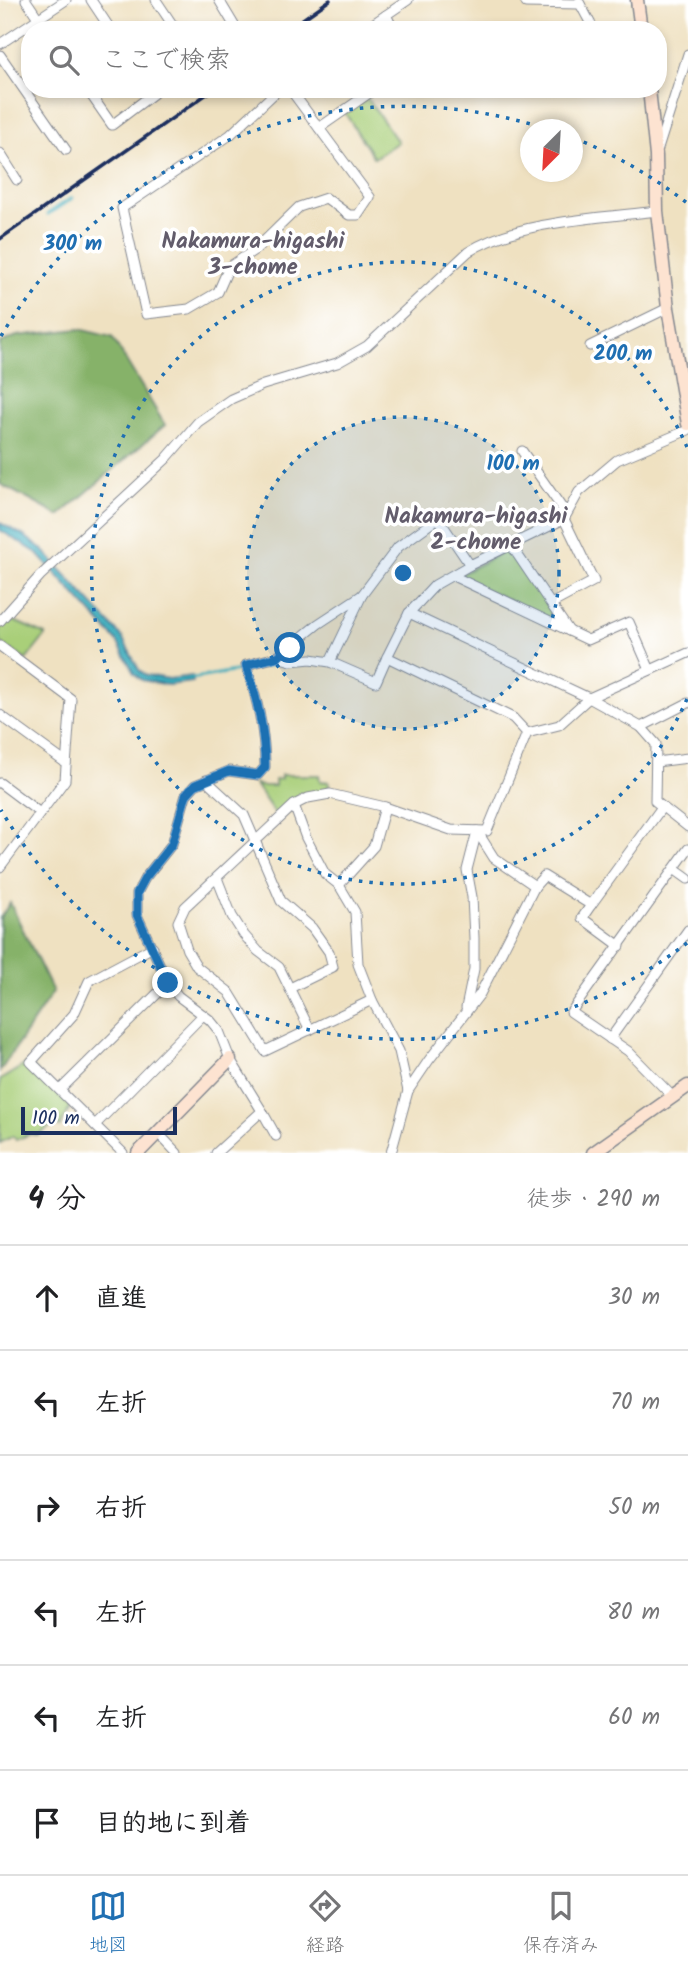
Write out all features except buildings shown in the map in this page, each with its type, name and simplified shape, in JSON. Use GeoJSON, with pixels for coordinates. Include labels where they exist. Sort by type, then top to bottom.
{"type":"FeatureCollection","features":[{"type":"Feature","properties":{"kind":"street"},"geometry":{"type":"LineString","coordinates":[[26,0],[40,21]]}},
{"type":"Feature","properties":{"kind":"street"},"geometry":{"type":"LineString","coordinates":[[34,21],[66,0]]}},
{"type":"Feature","properties":{"kind":"street"},"geometry":{"type":"LineString","coordinates":[[91,0],[105,21]]}},
{"type":"Feature","properties":{"kind":"street"},"geometry":{"type":"LineString","coordinates":[[156,0],[170,21]]}},
{"type":"Feature","properties":{"kind":"street"},"geometry":{"type":"LineString","coordinates":[[219,0],[232,21]]}},
{"type":"Feature","properties":{"kind":"street"},"geometry":{"type":"LineString","coordinates":[[377,21],[408,0]]}},
{"type":"Feature","properties":{"kind":"street"},"geometry":{"type":"LineString","coordinates":[[526,0],[526,3],[579,2],[589,21]]}},
{"type":"Feature","properties":{"kind":"street"},"geometry":{"type":"LineString","coordinates":[[637,0],[640,21]]}},
{"type":"Feature","properties":{"kind":"street"},"geometry":{"type":"LineString","coordinates":[[386,15],[389,21]]}},
{"type":"Feature","properties":{"kind":"street"},"geometry":{"type":"LineString","coordinates":[[0,44],[21,30]]}},
{"type":"Feature","properties":{"kind":"street"},"geometry":{"type":"LineString","coordinates":[[656,156],[688,54]]}},
{"type":"Feature","properties":{"kind":"street"},"geometry":{"type":"LineString","coordinates":[[0,55],[21,85]]}},
{"type":"Feature","properties":{"kind":"street"},"geometry":{"type":"LineString","coordinates":[[675,95],[688,98]]}},
{"type":"Feature","properties":{"kind":"street"},"geometry":{"type":"LineString","coordinates":[[30,98],[66,150]]}},
{"type":"Feature","properties":{"kind":"street"},"geometry":{"type":"LineString","coordinates":[[93,98],[112,125],[148,98]]}},
{"type":"Feature","properties":{"kind":"street"},"geometry":{"type":"LineString","coordinates":[[269,98],[230,135],[122,208],[146,314],[189,309],[218,292],[229,267],[256,249],[299,207],[326,198],[349,215],[358,215],[370,197],[297,98]]}},
{"type":"Feature","properties":{"kind":"street"},"geometry":{"type":"LineString","coordinates":[[319,128],[362,98]]}},
{"type":"Feature","properties":{"kind":"street"},"geometry":{"type":"LineString","coordinates":[[650,98],[656,156],[657,211],[668,308],[687,418]]}},
{"type":"Feature","properties":{"kind":"street"},"geometry":{"type":"LineString","coordinates":[[0,153],[17,180]]}},
{"type":"Feature","properties":{"kind":"street"},"geometry":{"type":"LineString","coordinates":[[0,621],[40,576],[166,459],[198,422],[230,399],[263,385],[337,363],[368,346],[468,252],[484,241],[515,232],[570,222],[657,211]]}},
{"type":"Feature","properties":{"kind":"street"},"geometry":{"type":"LineString","coordinates":[[590,346],[668,308]]}},
{"type":"Feature","properties":{"kind":"street"},"geometry":{"type":"LineString","coordinates":[[277,657],[291,662],[311,659],[330,662],[376,682],[409,613],[435,585],[564,519],[579,492],[617,460],[688,430]]}},
{"type":"Feature","properties":{"kind":"street"},"geometry":{"type":"LineString","coordinates":[[522,451],[562,508],[564,519],[594,581],[551,604]]}},
{"type":"Feature","properties":{"kind":"street"},"geometry":{"type":"LineString","coordinates":[[330,662],[362,595],[398,547],[438,518],[470,565]]}},
{"type":"Feature","properties":{"kind":"street"},"geometry":{"type":"LineString","coordinates":[[511,545],[569,631]]}},
{"type":"Feature","properties":{"kind":"street"},"geometry":{"type":"LineString","coordinates":[[453,576],[588,640],[629,622],[650,670]]}},
{"type":"Feature","properties":{"kind":"street"},"geometry":{"type":"LineString","coordinates":[[276,1136],[230,1059],[219,1031],[178,996],[168,983],[137,915],[137,893],[145,878],[172,844],[186,795],[195,785],[229,771],[258,775],[265,767],[262,727],[256,695],[246,665],[277,657],[328,617],[362,595]]}},
{"type":"Feature","properties":{"kind":"street"},"geometry":{"type":"LineString","coordinates":[[409,613],[589,698],[641,727],[656,744],[656,801],[688,827]]}},
{"type":"Feature","properties":{"kind":"street"},"geometry":{"type":"LineString","coordinates":[[0,646],[71,699],[65,780],[4,854],[0,867]]}},
{"type":"Feature","properties":{"kind":"street"},"geometry":{"type":"LineString","coordinates":[[527,733],[559,725],[589,698],[688,653]]}},
{"type":"Feature","properties":{"kind":"street"},"geometry":{"type":"LineString","coordinates":[[387,657],[513,718],[527,733]]}},
{"type":"Feature","properties":{"kind":"street"},"geometry":{"type":"LineString","coordinates":[[641,727],[688,703]]}},
{"type":"Feature","properties":{"kind":"street"},"geometry":{"type":"LineString","coordinates":[[0,715],[66,763]]}},
{"type":"Feature","properties":{"kind":"street"},"geometry":{"type":"LineString","coordinates":[[372,1000],[265,1052],[229,992],[197,967],[187,950],[178,922],[186,907],[294,804],[307,798],[330,794],[385,807],[451,830],[487,831],[527,733]]}},
{"type":"Feature","properties":{"kind":"street"},"geometry":{"type":"LineString","coordinates":[[656,762],[688,758]]}},
{"type":"Feature","properties":{"kind":"street"},"geometry":{"type":"LineString","coordinates":[[206,780],[244,815],[281,901],[312,928],[329,952],[333,967],[290,988]]}},
{"type":"Feature","properties":{"kind":"street"},"geometry":{"type":"LineString","coordinates":[[0,783],[40,813]]}},
{"type":"Feature","properties":{"kind":"street"},"geometry":{"type":"LineString","coordinates":[[294,804],[306,838],[325,874],[339,885],[355,912],[358,964],[372,1000],[400,1051],[408,1091]]}},
{"type":"Feature","properties":{"kind":"street"},"geometry":{"type":"LineString","coordinates":[[339,885],[374,846],[385,807]]}},
{"type":"Feature","properties":{"kind":"street"},"geometry":{"type":"LineString","coordinates":[[620,946],[582,918],[662,807]]}},
{"type":"Feature","properties":{"kind":"street"},"geometry":{"type":"LineString","coordinates":[[477,831],[494,858],[536,886]]}},
{"type":"Feature","properties":{"kind":"street"},"geometry":{"type":"LineString","coordinates":[[464,1013],[474,969],[472,897],[467,870],[477,831]]}},
{"type":"Feature","properties":{"kind":"street"},"geometry":{"type":"LineString","coordinates":[[672,1096],[628,1051],[571,1012],[688,849]]}},
{"type":"Feature","properties":{"kind":"street"},"geometry":{"type":"LineString","coordinates":[[674,869],[688,879]]}},
{"type":"Feature","properties":{"kind":"street"},"geometry":{"type":"LineString","coordinates":[[391,1153],[408,1091],[480,994],[536,886],[544,876],[591,905]]}},
{"type":"Feature","properties":{"kind":"street"},"geometry":{"type":"LineString","coordinates":[[217,878],[232,916],[244,935],[279,967],[310,1030]]}},
{"type":"Feature","properties":{"kind":"street"},"geometry":{"type":"LineString","coordinates":[[610,1039],[688,930]]}},
{"type":"Feature","properties":{"kind":"street"},"geometry":{"type":"LineString","coordinates":[[123,1153],[32,1062],[74,1014],[89,981],[153,947]]}},
{"type":"Feature","properties":{"kind":"street"},"geometry":{"type":"LineString","coordinates":[[60,1090],[168,983]]}},
{"type":"Feature","properties":{"kind":"street"},"geometry":{"type":"LineString","coordinates":[[95,1125],[203,1015]]}},
{"type":"Feature","properties":{"kind":"street"},"geometry":{"type":"LineString","coordinates":[[138,1153],[230,1059]]}},
{"type":"Feature","properties":{"kind":"street"},"geometry":{"type":"LineString","coordinates":[[593,1153],[688,1086]]}},
{"type":"Feature","properties":{"kind":"street"},"geometry":{"type":"LineString","coordinates":[[215,1153],[262,1111]]}},
{"type":"Feature","properties":{"kind":"street"},"geometry":{"type":"LineString","coordinates":[[158,1133],[177,1153]]}},
{"type":"Feature","properties":{"kind":"green space"},"geometry":{"type":"Polygon","coordinates":[[[367,98],[398,142],[374,158],[345,113],[367,98]]]}},
{"type":"Feature","properties":{"kind":"green space"},"geometry":{"type":"Polygon","coordinates":[[[79,329],[112,337],[165,425],[59,516],[0,484],[0,343],[17,336],[79,329]]]}},
{"type":"Feature","properties":{"kind":"green space"},"geometry":{"type":"Polygon","coordinates":[[[510,548],[564,626],[457,576],[510,548]]]}},
{"type":"Feature","properties":{"kind":"green space"},"geometry":{"type":"Polygon","coordinates":[[[12,620],[46,635],[26,660],[0,642],[0,627],[12,620]]]}},
{"type":"Feature","properties":{"kind":"green space"},"geometry":{"type":"Polygon","coordinates":[[[281,775],[319,775],[320,781],[329,782],[329,790],[300,798],[277,817],[254,783],[260,786],[275,786],[275,780],[281,779],[281,775]]]}},
{"type":"Feature","properties":{"kind":"green space"},"geometry":{"type":"Polygon","coordinates":[[[10,903],[53,992],[0,1071],[0,918],[10,903]]]}},
{"type":"Feature","properties":{"kind":"green space"},"geometry":{"type":"Polygon","coordinates":[[[28,1063],[70,1103],[69,1110],[60,1127],[55,1124],[38,1135],[30,1134],[16,1140],[13,1136],[0,1143],[0,1080],[28,1063]]]}},
{"type":"Feature","properties":{"kind":"water"},"geometry":{"type":"Polygon","coordinates":[[[0,523],[42,549],[122,637],[139,670],[146,675],[169,679],[192,676],[193,682],[168,685],[142,680],[134,673],[117,641],[37,553],[0,530],[0,523]]]}},
{"type":"Feature","properties":{"kind":"waterway"},"geometry":{"type":"LineString","coordinates":[[48,214],[72,198]]}},
{"type":"Feature","properties":{"kind":"waterway"},"geometry":{"type":"LineString","coordinates":[[190,679],[271,665]]}},
{"type":"Feature","properties":{"kind":"railway"},"geometry":{"type":"LineString","coordinates":[[300,21],[330,0]]}},
{"type":"Feature","properties":{"kind":"railway"},"geometry":{"type":"LineString","coordinates":[[0,239],[201,98]]}},
{"type":"Feature","properties":{"kind":"district","name":"Nakamura-higashi 3-chome"},"geometry":{"type":"Point","coordinates":[253,253]}},
{"type":"Feature","properties":{"kind":"district","name":"Nakamura-higashi 2-chome"},"geometry":{"type":"Point","coordinates":[476,528]}},
{"type":"Feature","properties":{"kind":"route"},"geometry":{"type":"LineString","coordinates":[[168,983],[137,915],[137,893],[145,878],[172,844],[181,821],[186,795],[195,785],[229,771],[258,775],[265,767],[265,743],[256,695],[246,665],[277,657],[290,648]]}}]}
